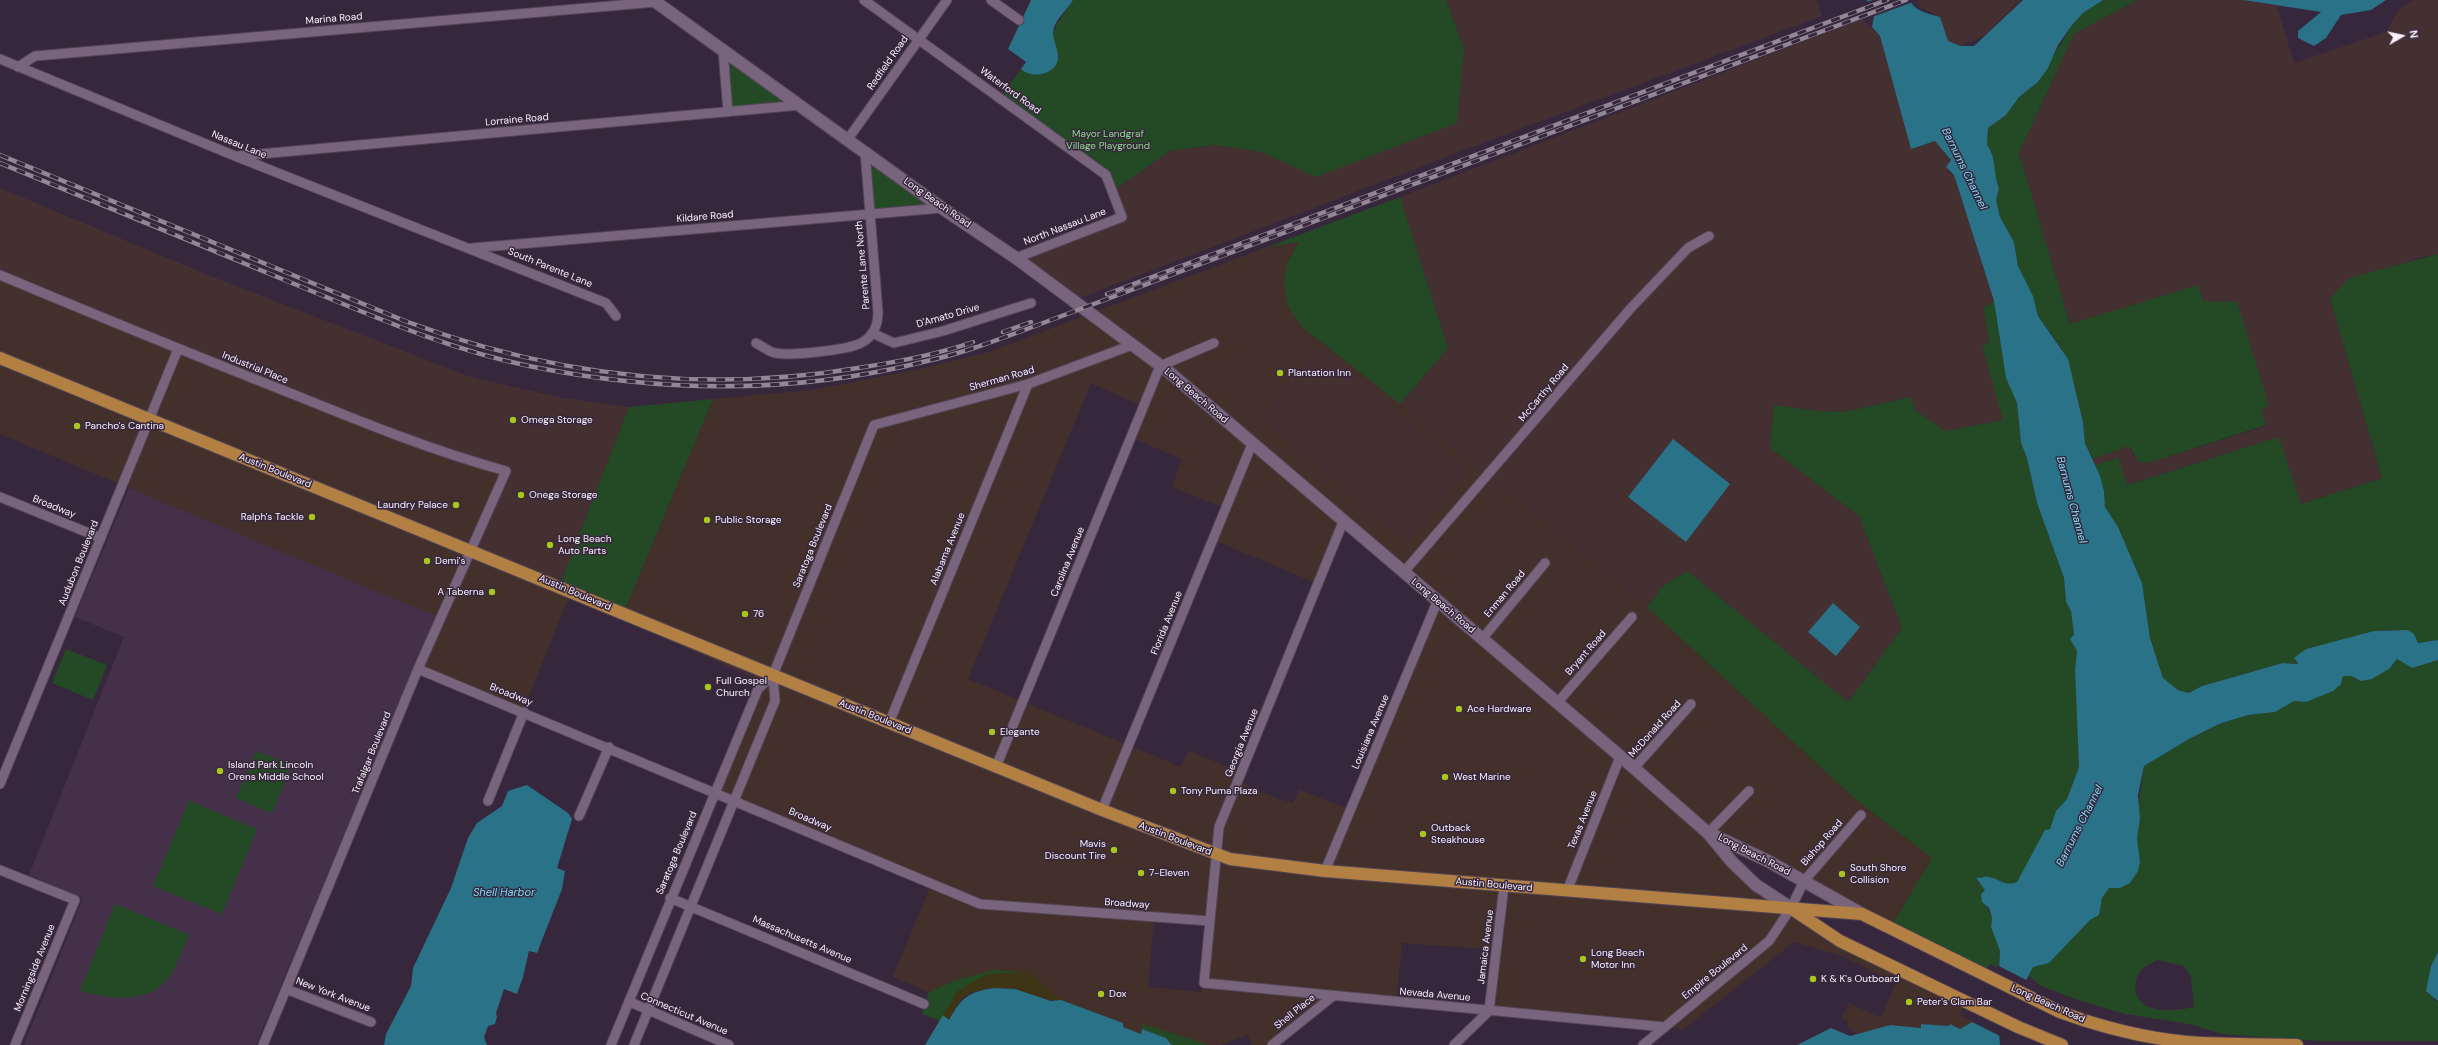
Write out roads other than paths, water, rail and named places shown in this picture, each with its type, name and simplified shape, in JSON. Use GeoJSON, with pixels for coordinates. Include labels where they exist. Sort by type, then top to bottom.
{"type":"FeatureCollection","features":[{"type":"Feature","properties":{"kind":"main road","name":"Long Beach Road"},"geometry":{"type":"LineString","coordinates":[[654,1],[865,151],[942,208],[1016,258],[1160,366],[1634,768],[1708,833],[1732,862],[1756,885],[1840,941],[2018,1027],[2062,1045]]}},
{"type":"Feature","properties":{"kind":"main road","name":"Austin Boulevard"},"geometry":{"type":"LineString","coordinates":[[0,358],[471,550],[996,767],[1216,855],[1230,859],[1325,871],[1791,908]]}},
{"type":"Feature","properties":{"kind":"main road","name":"Long Beach Road"},"geometry":{"type":"LineString","coordinates":[[1708,833],[1804,880],[1862,914],[2033,998],[2092,1023],[2141,1035],[2187,1042],[2297,1045]]}},
{"type":"Feature","properties":{"kind":"main road","name":"Long Beach Road"},"geometry":{"type":"LineString","coordinates":[[1791,908],[1862,914]]}},
{"type":"Feature","properties":{"kind":"street","name":"Waterford Road"},"geometry":{"type":"LineString","coordinates":[[864,0],[1106,174],[1122,217]]}},
{"type":"Feature","properties":{"kind":"street","name":"Redfield Road"},"geometry":{"type":"LineString","coordinates":[[848,139],[947,0]]}},
{"type":"Feature","properties":{"kind":"street"},"geometry":{"type":"LineString","coordinates":[[991,0],[1019,20]]}},
{"type":"Feature","properties":{"kind":"street","name":"Marina Road"},"geometry":{"type":"LineString","coordinates":[[18,67],[35,56],[583,4],[654,1]]}},
{"type":"Feature","properties":{"kind":"street"},"geometry":{"type":"LineString","coordinates":[[723,50],[728,112]]}},
{"type":"Feature","properties":{"kind":"street","name":"Nassau Lane"},"geometry":{"type":"LineString","coordinates":[[0,59],[235,156],[471,248]]}},
{"type":"Feature","properties":{"kind":"street","name":"Lorraine Road"},"geometry":{"type":"LineString","coordinates":[[235,156],[800,105]]}},
{"type":"Feature","properties":{"kind":"street","name":"Parente Lane North"},"geometry":{"type":"LineString","coordinates":[[865,151],[878,312],[878,321],[872,333]]}},
{"type":"Feature","properties":{"kind":"street","name":"Kildare Road"},"geometry":{"type":"LineString","coordinates":[[471,248],[942,208]]}},
{"type":"Feature","properties":{"kind":"street","name":"North Nassau Lane"},"geometry":{"type":"LineString","coordinates":[[1016,258],[1122,217]]}},
{"type":"Feature","properties":{"kind":"street","name":"McCarthy Road"},"geometry":{"type":"LineString","coordinates":[[1403,573],[1626,314],[1688,248],[1709,236]]}},
{"type":"Feature","properties":{"kind":"street","name":"South Parente Lane"},"geometry":{"type":"LineString","coordinates":[[471,248],[606,302],[616,316]]}},
{"type":"Feature","properties":{"kind":"street","name":"Industrial Place"},"geometry":{"type":"LineString","coordinates":[[0,275],[178,349],[395,435],[457,458],[506,471]]}},
{"type":"Feature","properties":{"kind":"street","name":"D'Amato Drive"},"geometry":{"type":"LineString","coordinates":[[872,333],[894,343],[943,331],[1031,303]]}},
{"type":"Feature","properties":{"kind":"street"},"geometry":{"type":"LineString","coordinates":[[756,343],[775,353],[804,353],[855,346],[866,340],[872,333]]}},
{"type":"Feature","properties":{"kind":"street"},"geometry":{"type":"LineString","coordinates":[[1160,366],[1214,343]]}},
{"type":"Feature","properties":{"kind":"street","name":"Sherman Road"},"geometry":{"type":"LineString","coordinates":[[874,425],[1028,384],[1132,345]]}},
{"type":"Feature","properties":{"kind":"street","name":"Audubon Boulevard"},"geometry":{"type":"LineString","coordinates":[[0,784],[178,349]]}},
{"type":"Feature","properties":{"kind":"street","name":"Carolina Avenue"},"geometry":{"type":"LineString","coordinates":[[996,767],[1160,366]]}},
{"type":"Feature","properties":{"kind":"street","name":"Alabama Avenue"},"geometry":{"type":"LineString","coordinates":[[889,723],[1028,384]]}},
{"type":"Feature","properties":{"kind":"street","name":"Saratoga Boulevard"},"geometry":{"type":"LineString","coordinates":[[611,1045],[630,1002],[670,898],[758,689],[773,675],[874,425]]}},
{"type":"Feature","properties":{"kind":"street","name":"Florida Avenue"},"geometry":{"type":"LineString","coordinates":[[1102,810],[1252,444]]}},
{"type":"Feature","properties":{"kind":"street","name":"Trafalgar Boulevard"},"geometry":{"type":"LineString","coordinates":[[263,1045],[418,669],[506,471]]}},
{"type":"Feature","properties":{"kind":"street","name":"Broadway"},"geometry":{"type":"LineString","coordinates":[[0,497],[101,538]]}},
{"type":"Feature","properties":{"kind":"street","name":"Georgia Avenue"},"geometry":{"type":"LineString","coordinates":[[1204,983],[1219,827],[1344,522]]}},
{"type":"Feature","properties":{"kind":"street","name":"Enman Road"},"geometry":{"type":"LineString","coordinates":[[1482,639],[1545,563]]}},
{"type":"Feature","properties":{"kind":"street","name":"Louisiana Avenue"},"geometry":{"type":"LineString","coordinates":[[1325,871],[1437,602]]}},
{"type":"Feature","properties":{"kind":"street","name":"Bryant Road"},"geometry":{"type":"LineString","coordinates":[[1557,703],[1632,617]]}},
{"type":"Feature","properties":{"kind":"street","name":"Broadway"},"geometry":{"type":"LineString","coordinates":[[418,669],[608,747],[980,904],[1210,921]]}},
{"type":"Feature","properties":{"kind":"street","name":"Saratoga Boulevard"},"geometry":{"type":"LineString","coordinates":[[634,1045],[775,701],[773,675]]}},
{"type":"Feature","properties":{"kind":"street","name":"McDonald Road"},"geometry":{"type":"LineString","coordinates":[[1634,768],[1691,704]]}},
{"type":"Feature","properties":{"kind":"street"},"geometry":{"type":"LineString","coordinates":[[488,801],[524,712]]}},
{"type":"Feature","properties":{"kind":"street"},"geometry":{"type":"LineString","coordinates":[[579,816],[608,747]]}},
{"type":"Feature","properties":{"kind":"street","name":"Texas Avenue"},"geometry":{"type":"LineString","coordinates":[[1567,891],[1620,757]]}},
{"type":"Feature","properties":{"kind":"street"},"geometry":{"type":"LineString","coordinates":[[1708,833],[1748,791]]}},
{"type":"Feature","properties":{"kind":"street","name":"Bishop Road"},"geometry":{"type":"LineString","coordinates":[[1791,908],[1804,880],[1861,815]]}},
{"type":"Feature","properties":{"kind":"street","name":"Morningside Avenue"},"geometry":{"type":"LineString","coordinates":[[0,870],[75,900],[15,1045]]}},
{"type":"Feature","properties":{"kind":"street","name":"Jamaica Avenue"},"geometry":{"type":"LineString","coordinates":[[1489,1011],[1504,886]]}},
{"type":"Feature","properties":{"kind":"street","name":"Massachusetts Avenue"},"geometry":{"type":"LineString","coordinates":[[670,898],[924,1004]]}},
{"type":"Feature","properties":{"kind":"street","name":"Empire Boulevard"},"geometry":{"type":"LineString","coordinates":[[1643,1045],[1764,946],[1791,908]]}},
{"type":"Feature","properties":{"kind":"street","name":"Nevada Avenue"},"geometry":{"type":"LineString","coordinates":[[1204,983],[1665,1027]]}},
{"type":"Feature","properties":{"kind":"street","name":"New York Avenue"},"geometry":{"type":"LineString","coordinates":[[286,988],[371,1022]]}},
{"type":"Feature","properties":{"kind":"street","name":"Shell Place"},"geometry":{"type":"LineString","coordinates":[[1272,1045],[1333,996]]}},
{"type":"Feature","properties":{"kind":"street","name":"Connecticut Avenue"},"geometry":{"type":"LineString","coordinates":[[630,1002],[729,1045]]}},
{"type":"Feature","properties":{"kind":"street"},"geometry":{"type":"LineString","coordinates":[[1454,1045],[1489,1011]]}},
{"type":"Feature","properties":{"kind":"water"},"geometry":{"type":"Polygon","coordinates":[[[1031,0],[1073,0],[1055,25],[1053,37],[1058,55],[1055,67],[1050,71],[1038,74],[1032,74],[1021,69],[1026,62],[1008,49],[1031,0]]]}},
{"type":"Feature","properties":{"kind":"water","name":"Barnums Channel"},"geometry":{"type":"Polygon","coordinates":[[[1866,0],[1910,0],[1915,7],[1940,17],[1948,41],[1961,46],[1974,46],[2023,0],[2103,0],[2083,13],[2072,25],[2058,45],[2048,68],[2038,82],[2019,97],[2006,115],[1988,128],[1987,145],[1994,161],[1999,188],[1996,200],[2000,217],[2014,242],[2018,266],[2033,296],[2038,316],[2068,359],[2083,422],[2085,443],[2100,476],[2104,491],[2105,507],[2118,527],[2142,583],[2150,638],[2163,678],[2178,690],[2189,693],[2202,686],[2283,663],[2296,664],[2298,663],[2294,658],[2306,649],[2374,631],[2408,630],[2414,634],[2418,643],[2438,640],[2438,660],[2412,668],[2397,659],[2389,669],[2372,679],[2361,681],[2351,676],[2343,676],[2341,684],[2333,691],[2306,702],[2294,701],[2275,712],[2248,715],[2219,724],[2189,739],[2144,766],[2138,795],[2140,819],[2137,838],[2140,862],[2138,871],[2130,883],[2120,888],[2109,888],[2102,898],[2099,915],[2090,920],[2049,963],[2033,967],[1999,1033],[2000,1045],[1797,1045],[1831,1028],[1850,1036],[1890,1025],[1921,1028],[1921,1024],[1949,1026],[1950,1024],[1960,1029],[1972,1022],[1999,969],[2000,951],[1991,927],[1992,918],[1989,908],[1982,902],[1981,894],[1985,890],[1976,878],[1989,877],[2009,884],[2017,882],[2045,830],[2050,829],[2056,811],[2067,799],[2079,767],[2075,670],[2077,651],[2070,639],[2074,635],[2071,611],[2066,602],[2064,578],[2037,503],[2027,458],[2021,443],[2017,403],[2006,378],[1994,301],[1954,175],[1946,167],[1951,160],[1935,141],[1911,149],[1880,36],[1872,27],[1874,16],[1869,2],[1866,0]]]}},
{"type":"Feature","properties":{"kind":"water"},"geometry":{"type":"Polygon","coordinates":[[[2243,0],[2386,0],[2371,10],[2341,15],[2326,38],[2314,46],[2298,38],[2298,31],[2321,12],[2243,0]]]}},
{"type":"Feature","properties":{"kind":"water"},"geometry":{"type":"Polygon","coordinates":[[[1673,439],[1730,484],[1686,542],[1628,497],[1673,439]]]}},
{"type":"Feature","properties":{"kind":"water"},"geometry":{"type":"Polygon","coordinates":[[[1833,603],[1860,627],[1836,656],[1808,632],[1833,603]]]}},
{"type":"Feature","properties":{"kind":"water","name":"Shell Harbor"},"geometry":{"type":"Polygon","coordinates":[[[527,785],[568,813],[572,819],[557,868],[565,871],[562,889],[537,953],[529,951],[523,977],[517,994],[504,989],[496,1013],[497,1017],[495,1024],[488,1026],[484,1037],[487,1045],[384,1045],[386,1034],[411,986],[413,968],[451,888],[468,838],[477,823],[502,806],[508,791],[527,785]]]}},
{"type":"Feature","properties":{"kind":"water"},"geometry":{"type":"Polygon","coordinates":[[[2438,952],[2438,1001],[2426,991],[2431,966],[2438,952]]]}},
{"type":"Feature","properties":{"kind":"water"},"geometry":{"type":"Polygon","coordinates":[[[994,988],[1015,989],[1051,1001],[1061,1000],[1123,1023],[1123,1027],[1141,1034],[1142,1029],[1166,1038],[1172,1045],[925,1045],[943,1015],[949,1020],[958,1006],[967,997],[978,991],[994,988]]]}},
{"type":"Feature","properties":{"kind":"railway"},"geometry":{"type":"LineString","coordinates":[[1107,294],[1887,0]]}},
{"type":"Feature","properties":{"kind":"railway"},"geometry":{"type":"LineString","coordinates":[[0,163],[406,329],[498,359],[579,375],[679,385],[729,386],[829,380],[878,372],[939,358],[985,344],[1906,0]]}},
{"type":"Feature","properties":{"kind":"railway"},"geometry":{"type":"LineString","coordinates":[[0,155],[405,321],[461,340],[516,355],[572,367],[628,375],[685,379],[742,379],[800,376],[902,361],[959,347],[973,342]]}},
{"type":"Feature","properties":{"kind":"railway"},"geometry":{"type":"LineString","coordinates":[[1003,332],[1031,322]]}},
{"type":"Feature","properties":{"kind":"place","name":"Plantation Inn"},"geometry":{"type":"Point","coordinates":[1280,373]}},
{"type":"Feature","properties":{"kind":"place","name":"Omega Storage"},"geometry":{"type":"Point","coordinates":[513,420]}},
{"type":"Feature","properties":{"kind":"place","name":"Pancho's Cantina"},"geometry":{"type":"Point","coordinates":[77,426]}},
{"type":"Feature","properties":{"kind":"place","name":"Onega Storage"},"geometry":{"type":"Point","coordinates":[521,495]}},
{"type":"Feature","properties":{"kind":"place","name":"Laundry Palace"},"geometry":{"type":"Point","coordinates":[456,505]}},
{"type":"Feature","properties":{"kind":"place","name":"Ralph's Tackle"},"geometry":{"type":"Point","coordinates":[312,517]}},
{"type":"Feature","properties":{"kind":"place","name":"Public Storage"},"geometry":{"type":"Point","coordinates":[707,520]}},
{"type":"Feature","properties":{"kind":"place","name":"Long Beach Auto Parts"},"geometry":{"type":"Point","coordinates":[550,545]}},
{"type":"Feature","properties":{"kind":"place","name":"Demi's"},"geometry":{"type":"Point","coordinates":[427,561]}},
{"type":"Feature","properties":{"kind":"place","name":"A Taberna"},"geometry":{"type":"Point","coordinates":[492,592]}},
{"type":"Feature","properties":{"kind":"place","name":"76"},"geometry":{"type":"Point","coordinates":[745,614]}},
{"type":"Feature","properties":{"kind":"place","name":"Full Gospel Church"},"geometry":{"type":"Point","coordinates":[708,687]}},
{"type":"Feature","properties":{"kind":"place","name":"Ace Hardware"},"geometry":{"type":"Point","coordinates":[1459,709]}},
{"type":"Feature","properties":{"kind":"place","name":"Elegante"},"geometry":{"type":"Point","coordinates":[992,732]}},
{"type":"Feature","properties":{"kind":"place","name":"Island Park Lincoln Orens Middle School"},"geometry":{"type":"Point","coordinates":[220,771]}},
{"type":"Feature","properties":{"kind":"place","name":"West Marine"},"geometry":{"type":"Point","coordinates":[1445,777]}},
{"type":"Feature","properties":{"kind":"place","name":"Tony Puma Plaza"},"geometry":{"type":"Point","coordinates":[1173,791]}},
{"type":"Feature","properties":{"kind":"place","name":"Outback Steakhouse"},"geometry":{"type":"Point","coordinates":[1423,834]}},
{"type":"Feature","properties":{"kind":"place","name":"Mavis Discount Tire"},"geometry":{"type":"Point","coordinates":[1114,850]}},
{"type":"Feature","properties":{"kind":"place","name":"7-Eleven"},"geometry":{"type":"Point","coordinates":[1141,873]}},
{"type":"Feature","properties":{"kind":"place","name":"South Shore Collision"},"geometry":{"type":"Point","coordinates":[1842,874]}},
{"type":"Feature","properties":{"kind":"place","name":"Long Beach Motor Inn"},"geometry":{"type":"Point","coordinates":[1583,959]}},
{"type":"Feature","properties":{"kind":"place","name":"K & K's Outboard"},"geometry":{"type":"Point","coordinates":[1813,979]}},
{"type":"Feature","properties":{"kind":"place","name":"Dox"},"geometry":{"type":"Point","coordinates":[1101,994]}},
{"type":"Feature","properties":{"kind":"place","name":"Peter's Clam Bar"},"geometry":{"type":"Point","coordinates":[1909,1002]}},
{"type":"Feature","properties":{"kind":"park label","name":"Mayor Landgraf Village Playground"},"geometry":{"type":"Point","coordinates":[1108,140]}}]}
